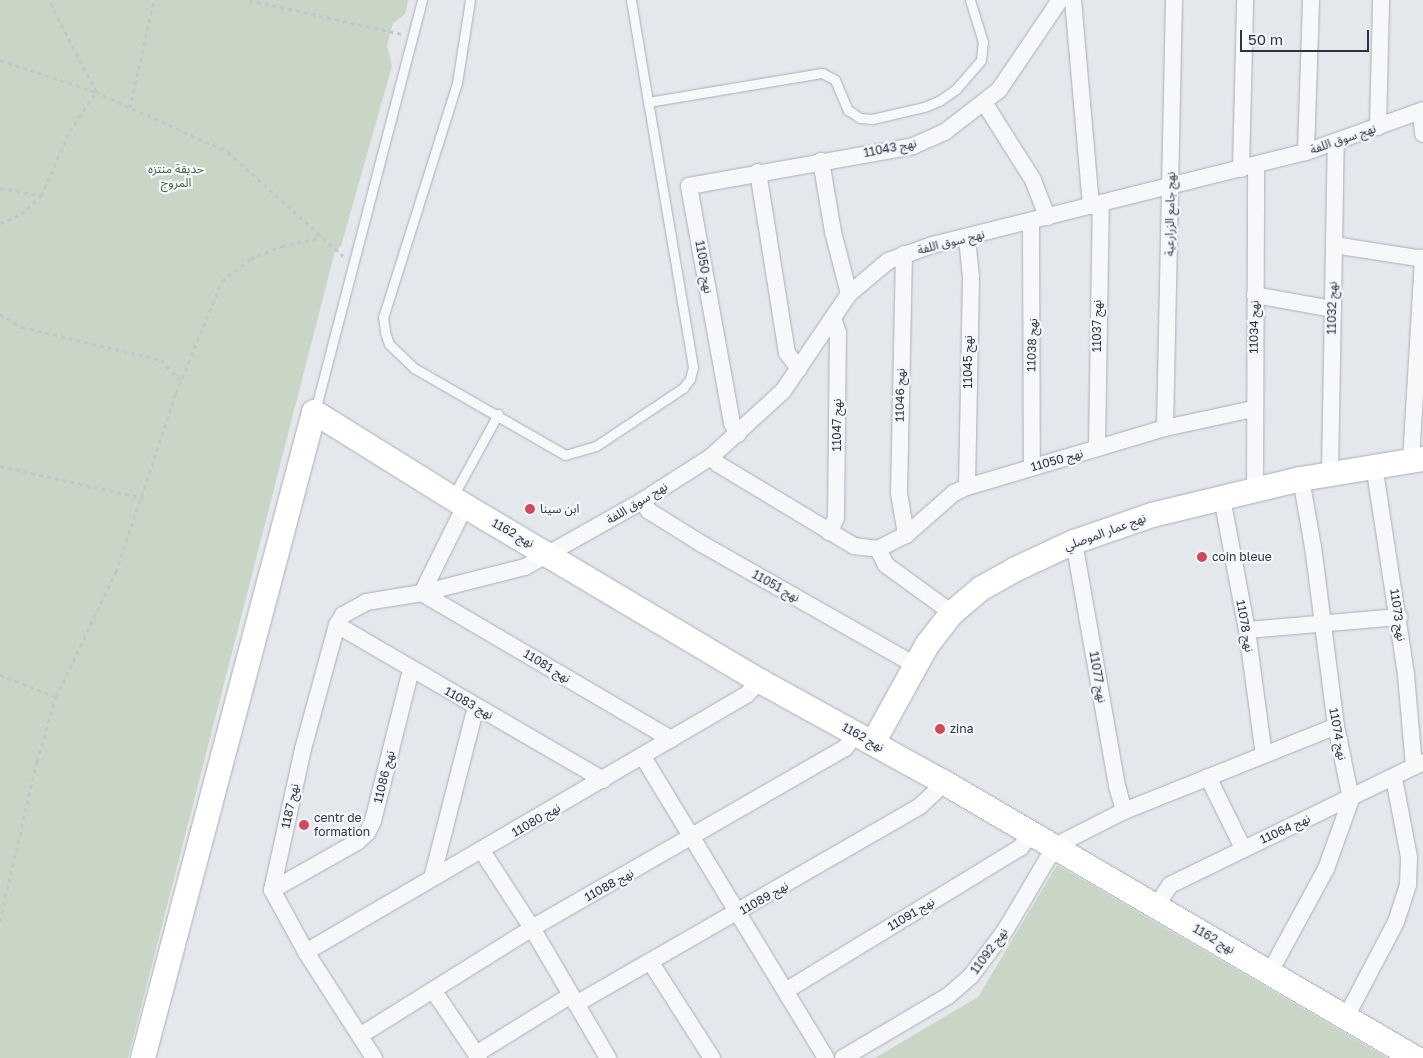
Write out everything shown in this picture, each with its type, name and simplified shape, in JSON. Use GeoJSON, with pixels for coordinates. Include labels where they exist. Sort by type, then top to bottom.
{"type":"FeatureCollection","features":[{"type":"Feature","properties":{"kind":"street","name":"نهج 11043"},"geometry":{"type":"LineString","coordinates":[[689,186],[758,172],[913,146],[946,131],[985,104],[999,90],[1060,0]]}},
{"type":"Feature","properties":{"kind":"street","name":"نهج 11037"},"geometry":{"type":"LineString","coordinates":[[1073,0],[1096,205],[1097,448]]}},
{"type":"Feature","properties":{"kind":"street","name":"نهج جامع الزرارعية"},"geometry":{"type":"LineString","coordinates":[[1165,428],[1168,187],[1172,147],[1174,0]]}},
{"type":"Feature","properties":{"kind":"street","name":"نهج 11034"},"geometry":{"type":"LineString","coordinates":[[1245,0],[1249,167],[1255,295],[1253,408],[1255,488]]}},
{"type":"Feature","properties":{"kind":"street"},"geometry":{"type":"LineString","coordinates":[[1306,152],[1311,0]]}},
{"type":"Feature","properties":{"kind":"street"},"geometry":{"type":"LineString","coordinates":[[1378,127],[1382,0]]}},
{"type":"Feature","properties":{"kind":"street"},"geometry":{"type":"LineString","coordinates":[[985,104],[1033,180],[1047,217]]}},
{"type":"Feature","properties":{"kind":"street"},"geometry":{"type":"LineString","coordinates":[[1422,111],[1423,134]]}},
{"type":"Feature","properties":{"kind":"street","name":"نهج سوق اللفة"},"geometry":{"type":"LineString","coordinates":[[551,554],[642,501],[712,456],[738,434],[777,397],[849,294],[888,261],[904,254],[1306,152],[1336,143],[1422,111]]}},
{"type":"Feature","properties":{"kind":"street","name":"نهج 11032"},"geometry":{"type":"LineString","coordinates":[[1330,474],[1336,143]]}},
{"type":"Feature","properties":{"kind":"street"},"geometry":{"type":"LineString","coordinates":[[821,161],[849,294]]}},
{"type":"Feature","properties":{"kind":"street"},"geometry":{"type":"LineString","coordinates":[[758,172],[787,353],[799,368]]}},
{"type":"Feature","properties":{"kind":"street","name":"نهج 11050"},"geometry":{"type":"LineString","coordinates":[[689,186],[732,423],[738,434]]}},
{"type":"Feature","properties":{"kind":"street","name":"نهج 11038"},"geometry":{"type":"LineString","coordinates":[[1031,223],[1032,467]]}},
{"type":"Feature","properties":{"kind":"street","name":"نهج 11045"},"geometry":{"type":"LineString","coordinates":[[967,238],[970,284],[967,487]]}},
{"type":"Feature","properties":{"kind":"street"},"geometry":{"type":"LineString","coordinates":[[1334,245],[1423,258],[1417,460]]}},
{"type":"Feature","properties":{"kind":"street","name":"نهج 11046"},"geometry":{"type":"LineString","coordinates":[[904,254],[899,493],[906,535]]}},
{"type":"Feature","properties":{"kind":"street"},"geometry":{"type":"LineString","coordinates":[[1255,295],[1332,309]]}},
{"type":"Feature","properties":{"kind":"street","name":"نهج 11047"},"geometry":{"type":"LineString","coordinates":[[830,532],[836,510],[838,333],[833,318]]}},
{"type":"Feature","properties":{"kind":"street","name":"نهج 11050"},"geometry":{"type":"LineString","coordinates":[[878,549],[906,535],[954,493],[967,487],[1165,428],[1253,408]]}},
{"type":"Feature","properties":{"kind":"street"},"geometry":{"type":"LineString","coordinates":[[143,1058],[314,412]]}},
{"type":"Feature","properties":{"kind":"street","name":"نهج 1162"},"geometry":{"type":"LineString","coordinates":[[314,412],[458,502],[551,554],[760,681],[945,783],[1415,1058]]}},
{"type":"Feature","properties":{"kind":"street"},"geometry":{"type":"LineString","coordinates":[[712,456],[718,464],[854,546],[878,549],[886,565],[940,602],[952,613]]}},
{"type":"Feature","properties":{"kind":"street","name":"نهج عمار الموصلي"},"geometry":{"type":"LineString","coordinates":[[865,738],[952,613],[982,588],[1074,542],[1152,515],[1255,488],[1374,465],[1417,460]]}},
{"type":"Feature","properties":{"kind":"street","name":"نهج 11073"},"geometry":{"type":"LineString","coordinates":[[1374,465],[1399,617],[1418,764]]}},
{"type":"Feature","properties":{"kind":"street","name":"نهج 11074"},"geometry":{"type":"LineString","coordinates":[[1301,479],[1336,726],[1351,799]]}},
{"type":"Feature","properties":{"kind":"street","name":"نهج 11078"},"geometry":{"type":"LineString","coordinates":[[1222,498],[1247,630],[1264,755]]}},
{"type":"Feature","properties":{"kind":"street","name":"نهج 11051"},"geometry":{"type":"LineString","coordinates":[[642,501],[649,511],[702,544],[915,665]]}},
{"type":"Feature","properties":{"kind":"street"},"geometry":{"type":"LineString","coordinates":[[422,593],[458,502]]}},
{"type":"Feature","properties":{"kind":"street","name":"نهج 11077"},"geometry":{"type":"LineString","coordinates":[[1074,542],[1117,786],[1124,810]]}},
{"type":"Feature","properties":{"kind":"street","name":"نهج 1187"},"geometry":{"type":"LineString","coordinates":[[272,890],[303,749],[337,625],[356,605],[422,593],[525,567],[551,554]]}},
{"type":"Feature","properties":{"kind":"street","name":"نهج 11081"},"geometry":{"type":"LineString","coordinates":[[422,593],[670,739]]}},
{"type":"Feature","properties":{"kind":"street"},"geometry":{"type":"LineString","coordinates":[[1247,630],[1399,617]]}},
{"type":"Feature","properties":{"kind":"street","name":"نهج 11083"},"geometry":{"type":"LineString","coordinates":[[337,625],[603,780]]}},
{"type":"Feature","properties":{"kind":"street","name":"نهج 11086"},"geometry":{"type":"LineString","coordinates":[[272,890],[358,842],[367,833],[373,821],[412,670]]}},
{"type":"Feature","properties":{"kind":"street","name":"نهج 11080"},"geometry":{"type":"LineString","coordinates":[[306,952],[482,851],[746,695],[760,681]]}},
{"type":"Feature","properties":{"kind":"street"},"geometry":{"type":"LineString","coordinates":[[432,878],[476,707]]}},
{"type":"Feature","properties":{"kind":"street"},"geometry":{"type":"LineString","coordinates":[[1054,846],[1124,810],[1336,726]]}},
{"type":"Feature","properties":{"kind":"street","name":"نهج 11088"},"geometry":{"type":"LineString","coordinates":[[361,1035],[532,928],[865,738]]}},
{"type":"Feature","properties":{"kind":"street"},"geometry":{"type":"LineString","coordinates":[[642,757],[691,839],[787,990],[826,1058]]}},
{"type":"Feature","properties":{"kind":"street","name":"نهج 11064"},"geometry":{"type":"LineString","coordinates":[[1156,906],[1170,885],[1244,848],[1351,799],[1418,764]]}},
{"type":"Feature","properties":{"kind":"street"},"geometry":{"type":"LineString","coordinates":[[1208,777],[1244,848]]}},
{"type":"Feature","properties":{"kind":"street"},"geometry":{"type":"LineString","coordinates":[[1346,1017],[1396,922],[1408,885],[1409,857],[1394,778]]}},
{"type":"Feature","properties":{"kind":"street","name":"نهج 11089"},"geometry":{"type":"LineString","coordinates":[[478,1056],[574,1000],[651,963],[738,913],[920,806],[945,783]]}},
{"type":"Feature","properties":{"kind":"street"},"geometry":{"type":"LineString","coordinates":[[1270,972],[1326,869],[1351,799]]}},
{"type":"Feature","properties":{"kind":"street","name":"نهج 11091"},"geometry":{"type":"LineString","coordinates":[[787,990],[1020,848],[1031,834]]}},
{"type":"Feature","properties":{"kind":"street","name":"نهج 11092"},"geometry":{"type":"LineString","coordinates":[[843,1058],[948,996],[971,976],[1006,929],[1054,846]]}},
{"type":"Feature","properties":{"kind":"street"},"geometry":{"type":"LineString","coordinates":[[482,851],[532,928],[608,1058]]}},
{"type":"Feature","properties":{"kind":"street"},"geometry":{"type":"LineString","coordinates":[[272,890],[306,952],[374,1058]]}},
{"type":"Feature","properties":{"kind":"street"},"geometry":{"type":"LineString","coordinates":[[651,963],[712,1058]]}},
{"type":"Feature","properties":{"kind":"street"},"geometry":{"type":"LineString","coordinates":[[433,990],[478,1056]]}},
{"type":"Feature","properties":{"kind":"street"},"geometry":{"type":"LineString","coordinates":[[1420,1058],[1423,1052]]}},
{"type":"Feature","properties":{"kind":"lane"},"geometry":{"type":"LineString","coordinates":[[314,412],[422,0]]}},
{"type":"Feature","properties":{"kind":"lane"},"geometry":{"type":"LineString","coordinates":[[470,0],[457,83],[383,317],[389,344],[398,355],[414,368],[498,414],[565,455],[577,454],[596,446],[683,388],[690,379],[693,368],[631,0]]}},
{"type":"Feature","properties":{"kind":"lane"},"geometry":{"type":"LineString","coordinates":[[648,102],[822,73],[834,80],[848,110],[860,118],[872,119],[924,107],[939,102],[956,89],[981,60],[983,42],[970,0]]}},
{"type":"Feature","properties":{"kind":"lane"},"geometry":{"type":"LineString","coordinates":[[458,502],[498,414]]}},
{"type":"Feature","properties":{"kind":"path"},"geometry":{"type":"LineString","coordinates":[[49,0],[96,92]]}},
{"type":"Feature","properties":{"kind":"path"},"geometry":{"type":"LineString","coordinates":[[130,108],[154,0]]}},
{"type":"Feature","properties":{"kind":"path"},"geometry":{"type":"LineString","coordinates":[[249,0],[413,36]]}},
{"type":"Feature","properties":{"kind":"path"},"geometry":{"type":"LineString","coordinates":[[0,60],[96,92],[228,152],[353,265]]}},
{"type":"Feature","properties":{"kind":"path"},"geometry":{"type":"LineString","coordinates":[[0,223],[22,214],[41,196],[70,131],[96,92]]}},
{"type":"Feature","properties":{"kind":"path"},"geometry":{"type":"LineString","coordinates":[[0,188],[41,196]]}},
{"type":"Feature","properties":{"kind":"path"},"geometry":{"type":"LineString","coordinates":[[0,921],[37,761],[56,697],[116,572],[143,498],[181,381],[222,282],[250,259],[282,246],[322,237]]}},
{"type":"Feature","properties":{"kind":"path"},"geometry":{"type":"LineString","coordinates":[[0,314],[22,327],[161,360],[181,381]]}},
{"type":"Feature","properties":{"kind":"path"},"geometry":{"type":"LineString","coordinates":[[0,466],[143,498]]}},
{"type":"Feature","properties":{"kind":"path"},"geometry":{"type":"LineString","coordinates":[[0,674],[56,697]]}},
{"type":"Feature","properties":{"kind":"green space","name":"حديقة منتزه المروج"},"geometry":{"type":"Polygon","coordinates":[[[0,0],[408,0],[405,14],[393,23],[387,46],[392,66],[341,246],[335,251],[128,1058],[0,1058],[0,0]]]}},
{"type":"Feature","properties":{"kind":"green space"},"geometry":{"type":"Polygon","coordinates":[[[1057,865],[1387,1058],[875,1058],[978,997],[1057,865]]]}},
{"type":"Feature","properties":{"kind":"place","name":"ابن سينا"},"geometry":{"type":"Point","coordinates":[530,509]}},
{"type":"Feature","properties":{"kind":"place","name":"coin bleue"},"geometry":{"type":"Point","coordinates":[1202,557]}},
{"type":"Feature","properties":{"kind":"place","name":"zina"},"geometry":{"type":"Point","coordinates":[940,729]}},
{"type":"Feature","properties":{"kind":"place","name":"centr de formation"},"geometry":{"type":"Point","coordinates":[304,825]}}]}
